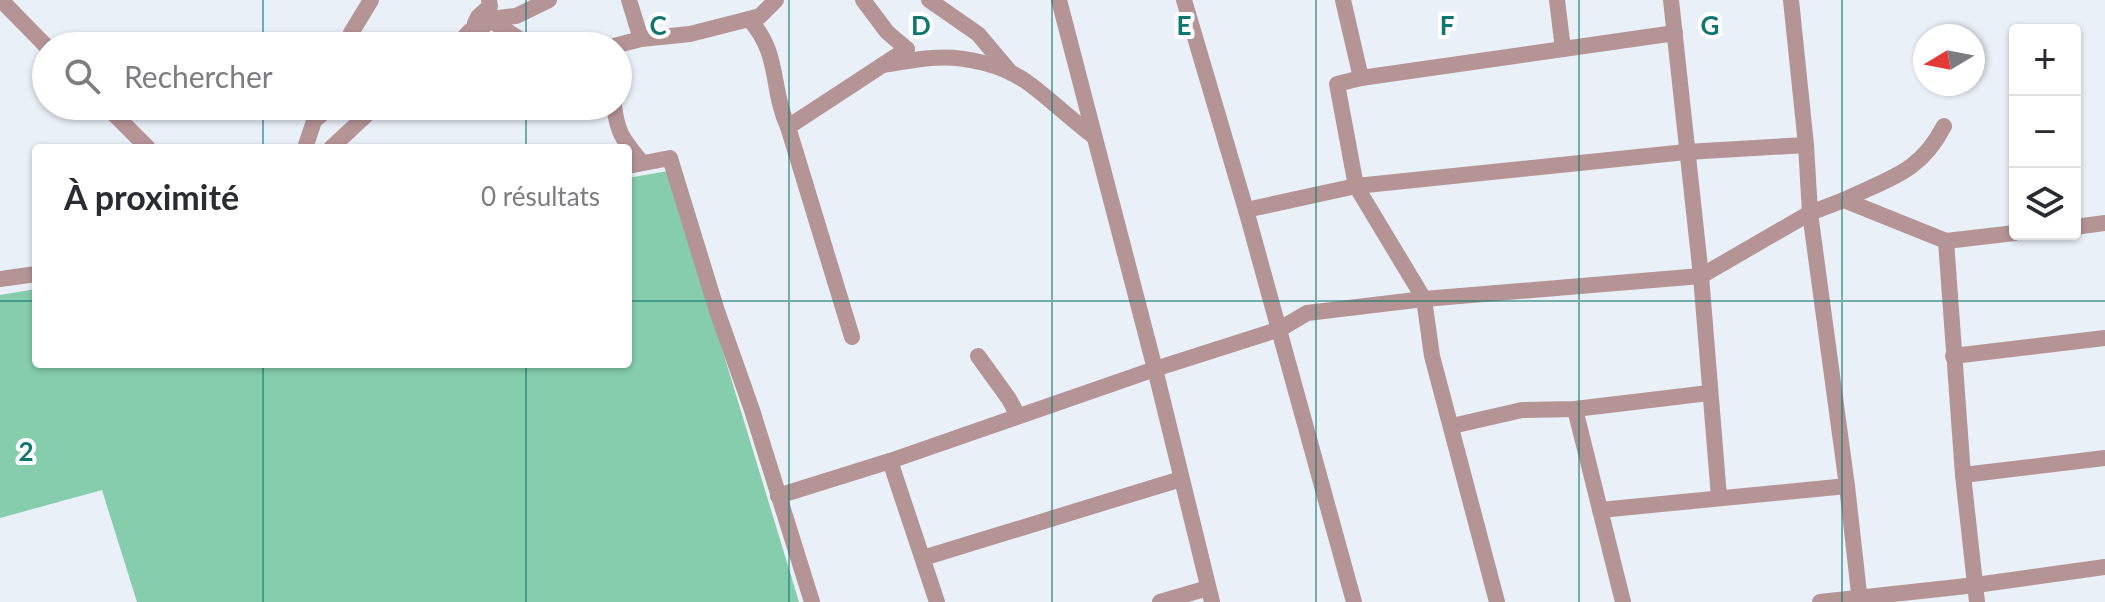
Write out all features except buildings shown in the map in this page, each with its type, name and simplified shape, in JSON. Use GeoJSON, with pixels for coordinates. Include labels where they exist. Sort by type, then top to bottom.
{"type":"FeatureCollection","features":[{"type":"Feature","properties":{"kind":"street"},"geometry":{"type":"LineString","coordinates":[[1,0],[32,32]]}},
{"type":"Feature","properties":{"kind":"street"},"geometry":{"type":"LineString","coordinates":[[352,32],[371,0]]}},
{"type":"Feature","properties":{"kind":"street"},"geometry":{"type":"LineString","coordinates":[[491,9],[516,16],[549,0]]}},
{"type":"Feature","properties":{"kind":"street"},"geometry":{"type":"LineString","coordinates":[[629,0],[641,39]]}},
{"type":"Feature","properties":{"kind":"street"},"geometry":{"type":"LineString","coordinates":[[632,41],[690,34],[760,16],[776,0]]}},
{"type":"Feature","properties":{"kind":"street"},"geometry":{"type":"LineString","coordinates":[[788,127],[907,49],[887,32],[863,0]]}},
{"type":"Feature","properties":{"kind":"street"},"geometry":{"type":"LineString","coordinates":[[929,0],[978,34],[1011,74]]}},
{"type":"Feature","properties":{"kind":"street"},"geometry":{"type":"LineString","coordinates":[[1059,0],[1210,595],[1160,602]]}},
{"type":"Feature","properties":{"kind":"street"},"geometry":{"type":"LineString","coordinates":[[1184,0],[1280,329],[1354,602]]}},
{"type":"Feature","properties":{"kind":"street"},"geometry":{"type":"LineString","coordinates":[[1343,0],[1361,78]]}},
{"type":"Feature","properties":{"kind":"street"},"geometry":{"type":"LineString","coordinates":[[1557,0],[1563,49]]}},
{"type":"Feature","properties":{"kind":"street"},"geometry":{"type":"LineString","coordinates":[[1671,0],[1701,276],[1719,497]]}},
{"type":"Feature","properties":{"kind":"street"},"geometry":{"type":"LineString","coordinates":[[1791,0],[1810,213],[1860,600]]}},
{"type":"Feature","properties":{"kind":"street"},"geometry":{"type":"LineString","coordinates":[[469,32],[485,25],[491,9]]}},
{"type":"Feature","properties":{"kind":"street"},"geometry":{"type":"LineString","coordinates":[[491,9],[515,32]]}},
{"type":"Feature","properties":{"kind":"street"},"geometry":{"type":"LineString","coordinates":[[749,19],[770,51],[779,103],[852,337]]}},
{"type":"Feature","properties":{"kind":"street"},"geometry":{"type":"LineString","coordinates":[[1497,602],[1432,356],[1424,299],[1356,186],[1337,84],[1675,33]]}},
{"type":"Feature","properties":{"kind":"street"},"geometry":{"type":"LineString","coordinates":[[883,65],[933,57],[969,60],[1011,74],[1030,84],[1093,136]]}},
{"type":"Feature","properties":{"kind":"street"},"geometry":{"type":"LineString","coordinates":[[120,120],[144,144]]}},
{"type":"Feature","properties":{"kind":"street"},"geometry":{"type":"LineString","coordinates":[[306,144],[315,120]]}},
{"type":"Feature","properties":{"kind":"street"},"geometry":{"type":"LineString","coordinates":[[335,144],[361,120]]}},
{"type":"Feature","properties":{"kind":"street"},"geometry":{"type":"LineString","coordinates":[[616,120],[625,144]]}},
{"type":"Feature","properties":{"kind":"street"},"geometry":{"type":"LineString","coordinates":[[778,496],[1280,329],[1307,313],[1424,299],[1701,276],[1810,213],[1912,167],[1934,145],[1944,126]]}},
{"type":"Feature","properties":{"kind":"street"},"geometry":{"type":"LineString","coordinates":[[1246,210],[1356,186],[1686,152],[1806,145]]}},
{"type":"Feature","properties":{"kind":"street"},"geometry":{"type":"LineString","coordinates":[[635,165],[670,158],[812,602]]}},
{"type":"Feature","properties":{"kind":"street"},"geometry":{"type":"LineString","coordinates":[[1844,200],[1946,241],[2009,234]]}},
{"type":"Feature","properties":{"kind":"street"},"geometry":{"type":"LineString","coordinates":[[2081,226],[2105,223]]}},
{"type":"Feature","properties":{"kind":"street"},"geometry":{"type":"LineString","coordinates":[[1946,241],[1963,475],[1976,594]]}},
{"type":"Feature","properties":{"kind":"street"},"geometry":{"type":"LineString","coordinates":[[0,279],[32,275]]}},
{"type":"Feature","properties":{"kind":"street"},"geometry":{"type":"LineString","coordinates":[[1953,356],[2105,338]]}},
{"type":"Feature","properties":{"kind":"street"},"geometry":{"type":"LineString","coordinates":[[978,356],[1018,416]]}},
{"type":"Feature","properties":{"kind":"street"},"geometry":{"type":"LineString","coordinates":[[1452,426],[1522,410],[1575,409],[1709,393]]}},
{"type":"Feature","properties":{"kind":"street"},"geometry":{"type":"LineString","coordinates":[[1575,409],[1623,602]]}},
{"type":"Feature","properties":{"kind":"street"},"geometry":{"type":"LineString","coordinates":[[1963,475],[2105,458]]}},
{"type":"Feature","properties":{"kind":"street"},"geometry":{"type":"LineString","coordinates":[[890,461],[937,602]]}},
{"type":"Feature","properties":{"kind":"street"},"geometry":{"type":"LineString","coordinates":[[923,558],[1181,479]]}},
{"type":"Feature","properties":{"kind":"street"},"geometry":{"type":"LineString","coordinates":[[1600,510],[1847,486]]}},
{"type":"Feature","properties":{"kind":"street"},"geometry":{"type":"LineString","coordinates":[[1820,602],[1976,594],[2105,567]]}},
{"type":"Feature","properties":{"kind":"green space"},"geometry":{"type":"Polygon","coordinates":[[[668,171],[799,602],[137,602],[102,490],[0,518],[0,295],[32,290],[32,368],[632,368],[632,177],[668,171]]]}}]}
